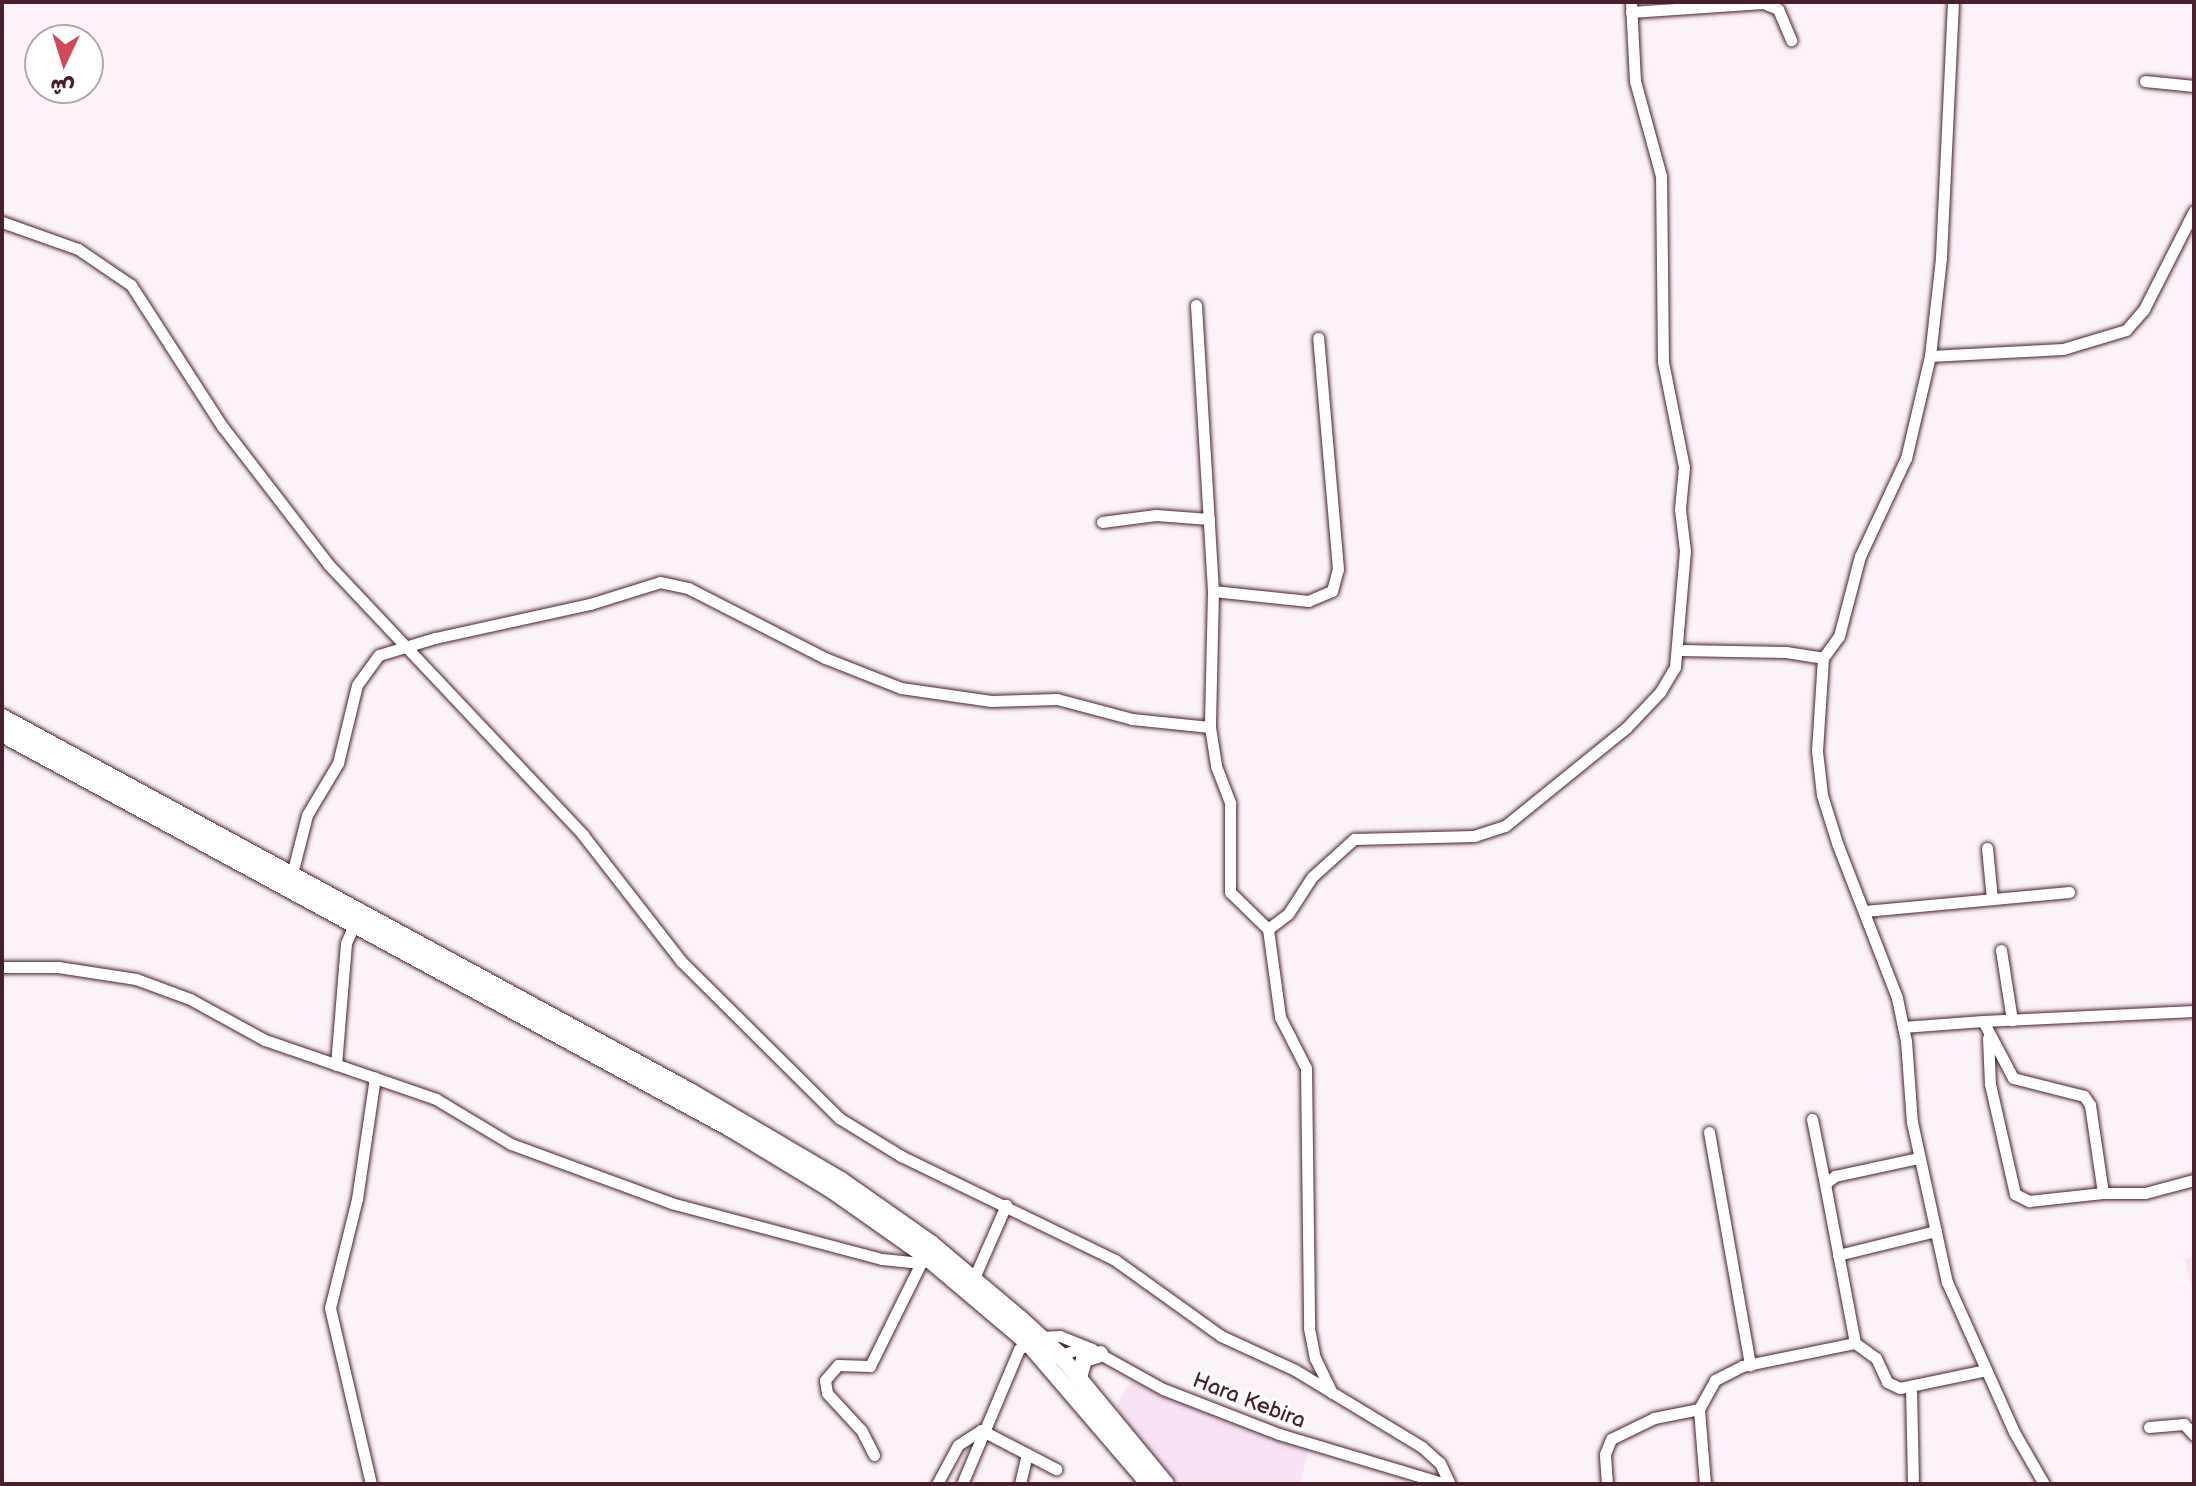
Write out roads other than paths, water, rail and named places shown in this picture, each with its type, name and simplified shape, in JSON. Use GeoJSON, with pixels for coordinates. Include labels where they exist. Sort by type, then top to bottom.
{"type":"FeatureCollection","features":[{"type":"Feature","properties":{"kind":"main road"},"geometry":{"type":"LineString","coordinates":[[2,718],[188,829],[841,1180],[925,1254],[1034,1340]]}},
{"type":"Feature","properties":{"kind":"main road"},"geometry":{"type":"LineString","coordinates":[[2,734],[291,878],[356,921]]}},
{"type":"Feature","properties":{"kind":"main road"},"geometry":{"type":"LineString","coordinates":[[925,1254],[974,1278],[1034,1340],[1079,1378],[1155,1481]]}},
{"type":"Feature","properties":{"kind":"main road"},"geometry":{"type":"LineString","coordinates":[[1079,1378],[1084,1359],[1100,1354]]}},
{"type":"Feature","properties":{"kind":"main road"},"geometry":{"type":"LineString","coordinates":[[1054,1359],[1155,1481]]}},
{"type":"Feature","properties":{"kind":"street"},"geometry":{"type":"LineString","coordinates":[[1953,2],[1941,258],[1930,356],[1906,458],[1860,556],[1839,636],[1823,658],[1817,751],[1822,795],[1903,1027],[1918,1158],[1947,1282],[1986,1370],[2044,1484]]}},
{"type":"Feature","properties":{"kind":"street"},"geometry":{"type":"LineString","coordinates":[[1268,929],[1288,914],[1312,877],[1354,839],[1474,836],[1497,831],[1521,815],[1653,702],[1671,677],[1679,650],[1684,467],[1663,362],[1661,176],[1643,122],[1631,7],[1763,3],[1778,9],[1791,40]]}},
{"type":"Feature","properties":{"kind":"street"},"geometry":{"type":"LineString","coordinates":[[2145,81],[2194,86]]}},
{"type":"Feature","properties":{"kind":"street"},"geometry":{"type":"LineString","coordinates":[[1930,356],[2063,349],[2126,330],[2144,309],[2194,211]]}},
{"type":"Feature","properties":{"kind":"street"},"geometry":{"type":"LineString","coordinates":[[2,222],[78,249],[131,285],[249,465],[388,631],[583,835],[662,941],[797,1078],[872,1140],[1115,1260],[1221,1336],[1333,1393],[1422,1447],[1440,1463],[1448,1484]]}},
{"type":"Feature","properties":{"kind":"street"},"geometry":{"type":"LineString","coordinates":[[1196,305],[1213,591],[1210,727],[1216,766],[1230,803],[1230,892],[1268,929],[1280,1017],[1302,1056],[1308,1084],[1309,1328],[1315,1358],[1333,1393]]}},
{"type":"Feature","properties":{"kind":"street"},"geometry":{"type":"LineString","coordinates":[[1213,591],[1308,601],[1332,591],[1338,569],[1318,338]]}},
{"type":"Feature","properties":{"kind":"street"},"geometry":{"type":"LineString","coordinates":[[1102,522],[1156,515],[1209,519]]}},
{"type":"Feature","properties":{"kind":"street"},"geometry":{"type":"LineString","coordinates":[[386,651],[568,610],[660,582],[688,588],[825,658],[901,688],[991,701],[1057,699],[1132,719],[1210,727]]}},
{"type":"Feature","properties":{"kind":"street"},"geometry":{"type":"LineString","coordinates":[[291,878],[307,815],[338,763],[357,685],[386,651],[388,631]]}},
{"type":"Feature","properties":{"kind":"street"},"geometry":{"type":"LineString","coordinates":[[1679,650],[1823,658]]}},
{"type":"Feature","properties":{"kind":"street"},"geometry":{"type":"LineString","coordinates":[[1987,848],[1992,899]]}},
{"type":"Feature","properties":{"kind":"street"},"geometry":{"type":"LineString","coordinates":[[1865,911],[2069,892]]}},
{"type":"Feature","properties":{"kind":"street"},"geometry":{"type":"LineString","coordinates":[[336,1065],[356,921]]}},
{"type":"Feature","properties":{"kind":"street"},"geometry":{"type":"LineString","coordinates":[[2001,950],[2012,1020]]}},
{"type":"Feature","properties":{"kind":"street"},"geometry":{"type":"LineString","coordinates":[[2,967],[58,967],[136,979],[190,999],[265,1040],[448,1105],[511,1144],[671,1203],[823,1244],[925,1254],[870,1366],[838,1365],[825,1380],[827,1393],[861,1430],[874,1455]]}},
{"type":"Feature","properties":{"kind":"street"},"geometry":{"type":"LineString","coordinates":[[1903,1027],[2194,1011]]}},
{"type":"Feature","properties":{"kind":"street"},"geometry":{"type":"LineString","coordinates":[[1983,1021],[1988,1038],[1990,1084],[2015,1194],[2029,1201],[2103,1193],[2145,1193],[2194,1180]]}},
{"type":"Feature","properties":{"kind":"street"},"geometry":{"type":"LineString","coordinates":[[1988,1038],[2013,1078],[2084,1096],[2090,1105],[2103,1193]]}},
{"type":"Feature","properties":{"kind":"street"},"geometry":{"type":"LineString","coordinates":[[371,1484],[330,1308],[357,1199],[375,1077]]}},
{"type":"Feature","properties":{"kind":"street"},"geometry":{"type":"LineString","coordinates":[[1812,1119],[1855,1343],[1876,1358],[1892,1386],[1911,1387],[1986,1370]]}},
{"type":"Feature","properties":{"kind":"street"},"geometry":{"type":"LineString","coordinates":[[1709,1132],[1750,1365]]}},
{"type":"Feature","properties":{"kind":"street"},"geometry":{"type":"LineString","coordinates":[[1825,1184],[1835,1176],[1918,1158]]}},
{"type":"Feature","properties":{"kind":"street"},"geometry":{"type":"LineString","coordinates":[[974,1278],[1006,1205]]}},
{"type":"Feature","properties":{"kind":"street"},"geometry":{"type":"LineString","coordinates":[[1838,1255],[1936,1231]]}},
{"type":"Feature","properties":{"kind":"street"},"geometry":{"type":"LineString","coordinates":[[962,1484],[981,1430],[1013,1357],[1034,1340],[1070,1337],[1100,1354]]}},
{"type":"Feature","properties":{"kind":"street"},"geometry":{"type":"LineString","coordinates":[[1705,1484],[1699,1409],[1715,1380],[1750,1365],[1855,1343]]}},
{"type":"Feature","properties":{"kind":"street","name":"Hara Kebira"},"geometry":{"type":"LineString","coordinates":[[1054,1359],[1084,1349],[1100,1354],[1181,1396],[1312,1446],[1448,1484]]}},
{"type":"Feature","properties":{"kind":"street"},"geometry":{"type":"LineString","coordinates":[[1911,1387],[1913,1484]]}},
{"type":"Feature","properties":{"kind":"street"},"geometry":{"type":"LineString","coordinates":[[1607,1484],[1605,1454],[1611,1439],[1654,1418],[1699,1409]]}},
{"type":"Feature","properties":{"kind":"street"},"geometry":{"type":"LineString","coordinates":[[2149,1427],[2184,1424],[2194,1435]]}},
{"type":"Feature","properties":{"kind":"street"},"geometry":{"type":"LineString","coordinates":[[981,1430],[1056,1469]]}},
{"type":"Feature","properties":{"kind":"street"},"geometry":{"type":"LineString","coordinates":[[937,1484],[958,1445],[981,1430]]}},
{"type":"Feature","properties":{"kind":"street"},"geometry":{"type":"LineString","coordinates":[[1020,1484],[1027,1454]]}},
{"type":"Feature","properties":{"kind":"street"},"geometry":{"type":"LineString","coordinates":[[1396,1484],[1398,1470]]}}]}
